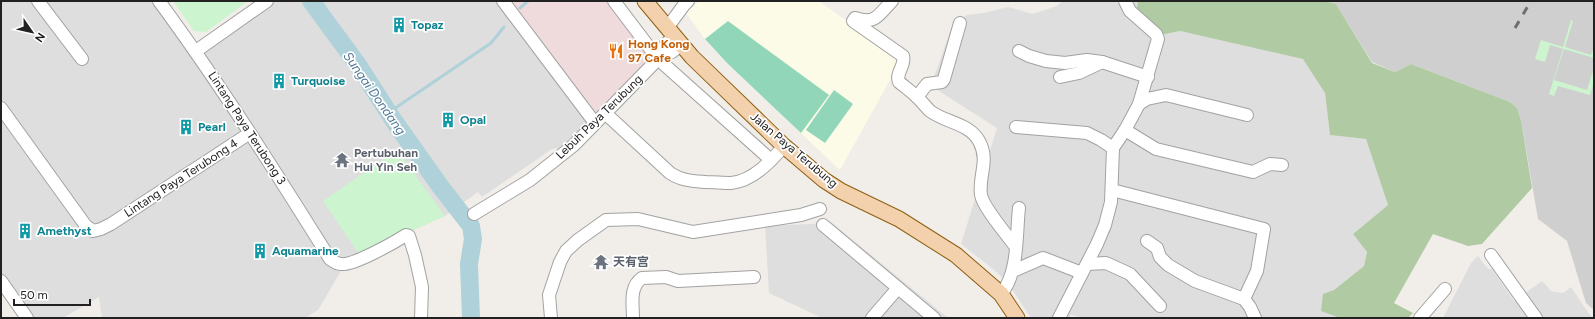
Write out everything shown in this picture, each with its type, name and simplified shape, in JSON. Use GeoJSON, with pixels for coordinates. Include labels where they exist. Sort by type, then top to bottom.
{"type":"FeatureCollection","features":[{"type":"Feature","properties":{"kind":"main road","name":"Jalan Paya Terubung"},"geometry":{"type":"LineString","coordinates":[[645,1],[674,37],[784,146],[824,180],[842,191],[899,219],[956,255],[1001,294],[1017,318]]}},
{"type":"Feature","properties":{"kind":"street"},"geometry":{"type":"LineString","coordinates":[[38,1],[82,59]]}},
{"type":"Feature","properties":{"kind":"street","name":"Lintang Paya Terubong 3"},"geometry":{"type":"LineString","coordinates":[[159,1],[196,51],[250,132],[330,259],[341,264],[350,263],[394,243],[406,235],[409,236],[422,287],[421,318]]}},
{"type":"Feature","properties":{"kind":"street"},"geometry":{"type":"LineString","coordinates":[[196,51],[267,1]]}},
{"type":"Feature","properties":{"kind":"street"},"geometry":{"type":"LineString","coordinates":[[503,1],[595,123]]}},
{"type":"Feature","properties":{"kind":"street"},"geometry":{"type":"LineString","coordinates":[[614,1],[660,58],[772,160]]}},
{"type":"Feature","properties":{"kind":"street"},"geometry":{"type":"LineString","coordinates":[[674,37],[684,5],[688,1]]}},
{"type":"Feature","properties":{"kind":"street"},"geometry":{"type":"LineString","coordinates":[[892,1],[876,18],[869,21],[855,18],[853,21],[903,56],[903,63],[897,79],[899,82],[917,97],[930,111],[942,118],[963,126],[979,140],[985,165],[981,185],[981,197],[1015,246]]}},
{"type":"Feature","properties":{"kind":"street"},"geometry":{"type":"LineString","coordinates":[[1059,318],[1067,306],[1105,225],[1111,202],[1113,148],[1140,104],[1158,40],[1156,34],[1130,11],[1125,1]]}},
{"type":"Feature","properties":{"kind":"street"},"geometry":{"type":"LineString","coordinates":[[917,97],[927,84],[942,82],[944,79],[960,23]]}},
{"type":"Feature","properties":{"kind":"street","name":"Lebuh Paya Terubung"},"geometry":{"type":"LineString","coordinates":[[474,214],[530,180],[574,144],[660,58],[672,52],[674,37]]}},
{"type":"Feature","properties":{"kind":"street"},"geometry":{"type":"LineString","coordinates":[[1019,51],[1029,56],[1046,61],[1065,63],[1087,60],[1102,62],[1148,77]]}},
{"type":"Feature","properties":{"kind":"street"},"geometry":{"type":"LineString","coordinates":[[1060,77],[1079,73],[1102,62]]}},
{"type":"Feature","properties":{"kind":"street"},"geometry":{"type":"LineString","coordinates":[[1140,104],[1147,99],[1166,95],[1247,115]]}},
{"type":"Feature","properties":{"kind":"street","name":"Lintang Paya Terubong 4"},"geometry":{"type":"LineString","coordinates":[[1,108],[86,226],[93,231],[97,231],[111,224],[250,132]]}},
{"type":"Feature","properties":{"kind":"street"},"geometry":{"type":"LineString","coordinates":[[605,113],[670,173],[681,179],[732,183],[741,181],[750,177],[772,160],[784,146]]}},
{"type":"Feature","properties":{"kind":"street"},"geometry":{"type":"LineString","coordinates":[[1016,127],[1087,133],[1113,148]]}},
{"type":"Feature","properties":{"kind":"street"},"geometry":{"type":"LineString","coordinates":[[1125,130],[1156,149],[1253,172],[1270,164],[1282,165]]}},
{"type":"Feature","properties":{"kind":"street"},"geometry":{"type":"LineString","coordinates":[[1112,190],[1264,229],[1257,271],[1244,299]]}},
{"type":"Feature","properties":{"kind":"street"},"geometry":{"type":"LineString","coordinates":[[1001,294],[1007,287],[1013,271],[1019,208]]}},
{"type":"Feature","properties":{"kind":"street"},"geometry":{"type":"LineString","coordinates":[[551,318],[549,295],[560,262],[566,251],[578,240],[606,220],[638,219],[693,232],[801,215],[820,209]]}},
{"type":"Feature","properties":{"kind":"street"},"geometry":{"type":"LineString","coordinates":[[823,225],[934,318]]}},
{"type":"Feature","properties":{"kind":"street"},"geometry":{"type":"LineString","coordinates":[[1147,241],[1157,248],[1160,258],[1168,265],[1195,281],[1244,299],[1255,318]]}},
{"type":"Feature","properties":{"kind":"street"},"geometry":{"type":"LineString","coordinates":[[1491,255],[1536,318]]}},
{"type":"Feature","properties":{"kind":"street"},"geometry":{"type":"LineString","coordinates":[[1013,271],[1043,258],[1084,269],[1106,263],[1130,274],[1160,306]]}},
{"type":"Feature","properties":{"kind":"street"},"geometry":{"type":"LineString","coordinates":[[633,318],[633,290],[635,285],[642,278],[666,277],[678,281],[754,277]]}},
{"type":"Feature","properties":{"kind":"street"},"geometry":{"type":"LineString","coordinates":[[1,281],[27,318]]}},
{"type":"Feature","properties":{"kind":"street"},"geometry":{"type":"LineString","coordinates":[[872,318],[898,288]]}},
{"type":"Feature","properties":{"kind":"street"},"geometry":{"type":"LineString","coordinates":[[1420,318],[1445,289]]}},
{"type":"Feature","properties":{"kind":"shaded area"},"geometry":{"type":"Polygon","coordinates":[[[1,1],[159,1],[196,51],[267,1],[614,1],[658,59],[574,145],[552,149],[482,197],[478,192],[445,216],[348,259],[318,310],[305,318],[102,318],[99,297],[63,318],[27,318],[1,281],[1,1]]]}},
{"type":"Feature","properties":{"kind":"shaded area"},"geometry":{"type":"Polygon","coordinates":[[[503,1],[614,1],[658,59],[595,123],[503,1]]]}},
{"type":"Feature","properties":{"kind":"shaded area"},"geometry":{"type":"Polygon","coordinates":[[[699,1],[819,1],[901,60],[840,170],[728,64],[705,39],[686,13],[699,1]]]}},
{"type":"Feature","properties":{"kind":"shaded area"},"geometry":{"type":"Polygon","coordinates":[[[1062,1],[1138,1],[1136,12],[1161,35],[1180,31],[1304,59],[1325,93],[1330,135],[1366,139],[1388,205],[1353,234],[1367,252],[1364,266],[1334,290],[1340,318],[1083,318],[1071,315],[1069,318],[1031,318],[1008,283],[961,244],[997,128],[931,86],[952,26],[967,15],[984,13],[1008,7],[1033,14],[1057,6],[1062,1]]]}},
{"type":"Feature","properties":{"kind":"shaded area"},"geometry":{"type":"Polygon","coordinates":[[[1324,1],[1594,1],[1594,310],[1586,303],[1567,241],[1538,219],[1521,120],[1517,108],[1510,102],[1411,64],[1395,72],[1372,62],[1336,4],[1324,1]]]}},
{"type":"Feature","properties":{"kind":"shaded area"},"geometry":{"type":"Polygon","coordinates":[[[832,223],[948,318],[822,318],[769,293],[765,226],[832,223]]]}},
{"type":"Feature","properties":{"kind":"shaded area"},"geometry":{"type":"Polygon","coordinates":[[[1478,256],[1488,269],[1492,269],[1514,301],[1542,281],[1551,291],[1563,293],[1571,287],[1589,314],[1594,318],[1443,318],[1471,263],[1478,256]]]}},
{"type":"Feature","properties":{"kind":"green space"},"geometry":{"type":"Polygon","coordinates":[[[173,1],[248,1],[206,32],[194,31],[173,1]]]}},
{"type":"Feature","properties":{"kind":"green space"},"geometry":{"type":"Polygon","coordinates":[[[1138,1],[1324,1],[1336,4],[1372,63],[1395,72],[1411,64],[1510,102],[1517,108],[1521,120],[1532,188],[1482,244],[1468,246],[1433,234],[1394,303],[1413,313],[1408,318],[1340,318],[1321,311],[1323,294],[1334,290],[1364,266],[1367,252],[1353,234],[1388,205],[1366,139],[1330,135],[1325,93],[1303,59],[1180,31],[1161,35],[1136,12],[1138,1]]]}},
{"type":"Feature","properties":{"kind":"green space"},"geometry":{"type":"Polygon","coordinates":[[[1571,20],[1573,21],[1565,47],[1591,55],[1594,47],[1594,58],[1564,49],[1554,80],[1587,90],[1594,68],[1594,82],[1590,95],[1558,86],[1554,96],[1549,94],[1563,49],[1550,45],[1545,62],[1535,59],[1541,40],[1563,47],[1571,20]]]}},
{"type":"Feature","properties":{"kind":"green space"},"geometry":{"type":"Polygon","coordinates":[[[728,21],[829,95],[801,133],[728,64],[705,39],[728,21]]]}},
{"type":"Feature","properties":{"kind":"green space"},"geometry":{"type":"Polygon","coordinates":[[[834,90],[853,104],[825,143],[806,130],[834,90]]]}},
{"type":"Feature","properties":{"kind":"green space"},"geometry":{"type":"Polygon","coordinates":[[[397,150],[445,216],[359,254],[323,201],[397,150]]]}},
{"type":"Feature","properties":{"kind":"waterway","name":"Sungai Dondang"},"geometry":{"type":"LineString","coordinates":[[311,1],[358,65],[394,121],[440,186],[471,226],[473,239],[469,264],[471,318]]}},
{"type":"Feature","properties":{"kind":"waterway"},"geometry":{"type":"LineString","coordinates":[[520,8],[528,1]]}},
{"type":"Feature","properties":{"kind":"waterway"},"geometry":{"type":"LineString","coordinates":[[388,113],[491,43],[504,27]]}},
{"type":"Feature","properties":{"kind":"railway"},"geometry":{"type":"LineString","coordinates":[[1515,28],[1531,1]]}},
{"type":"Feature","properties":{"kind":"place","name":"Topaz"},"geometry":{"type":"Point","coordinates":[399,25]}},
{"type":"Feature","properties":{"kind":"place","name":"Hong Kong 97 Cafe"},"geometry":{"type":"Point","coordinates":[616,51]}},
{"type":"Feature","properties":{"kind":"place","name":"Turquoise"},"geometry":{"type":"Point","coordinates":[279,81]}},
{"type":"Feature","properties":{"kind":"place","name":"Opal"},"geometry":{"type":"Point","coordinates":[448,120]}},
{"type":"Feature","properties":{"kind":"place","name":"Pearl"},"geometry":{"type":"Point","coordinates":[186,127]}},
{"type":"Feature","properties":{"kind":"place","name":"Pertubuhan Hui Yin Seh"},"geometry":{"type":"Point","coordinates":[342,160]}},
{"type":"Feature","properties":{"kind":"place","name":"Amethyst"},"geometry":{"type":"Point","coordinates":[25,231]}},
{"type":"Feature","properties":{"kind":"place","name":"Aquamarine"},"geometry":{"type":"Point","coordinates":[260,251]}},
{"type":"Feature","properties":{"kind":"place","name":"天有宫"},"geometry":{"type":"Point","coordinates":[601,262]}}]}
